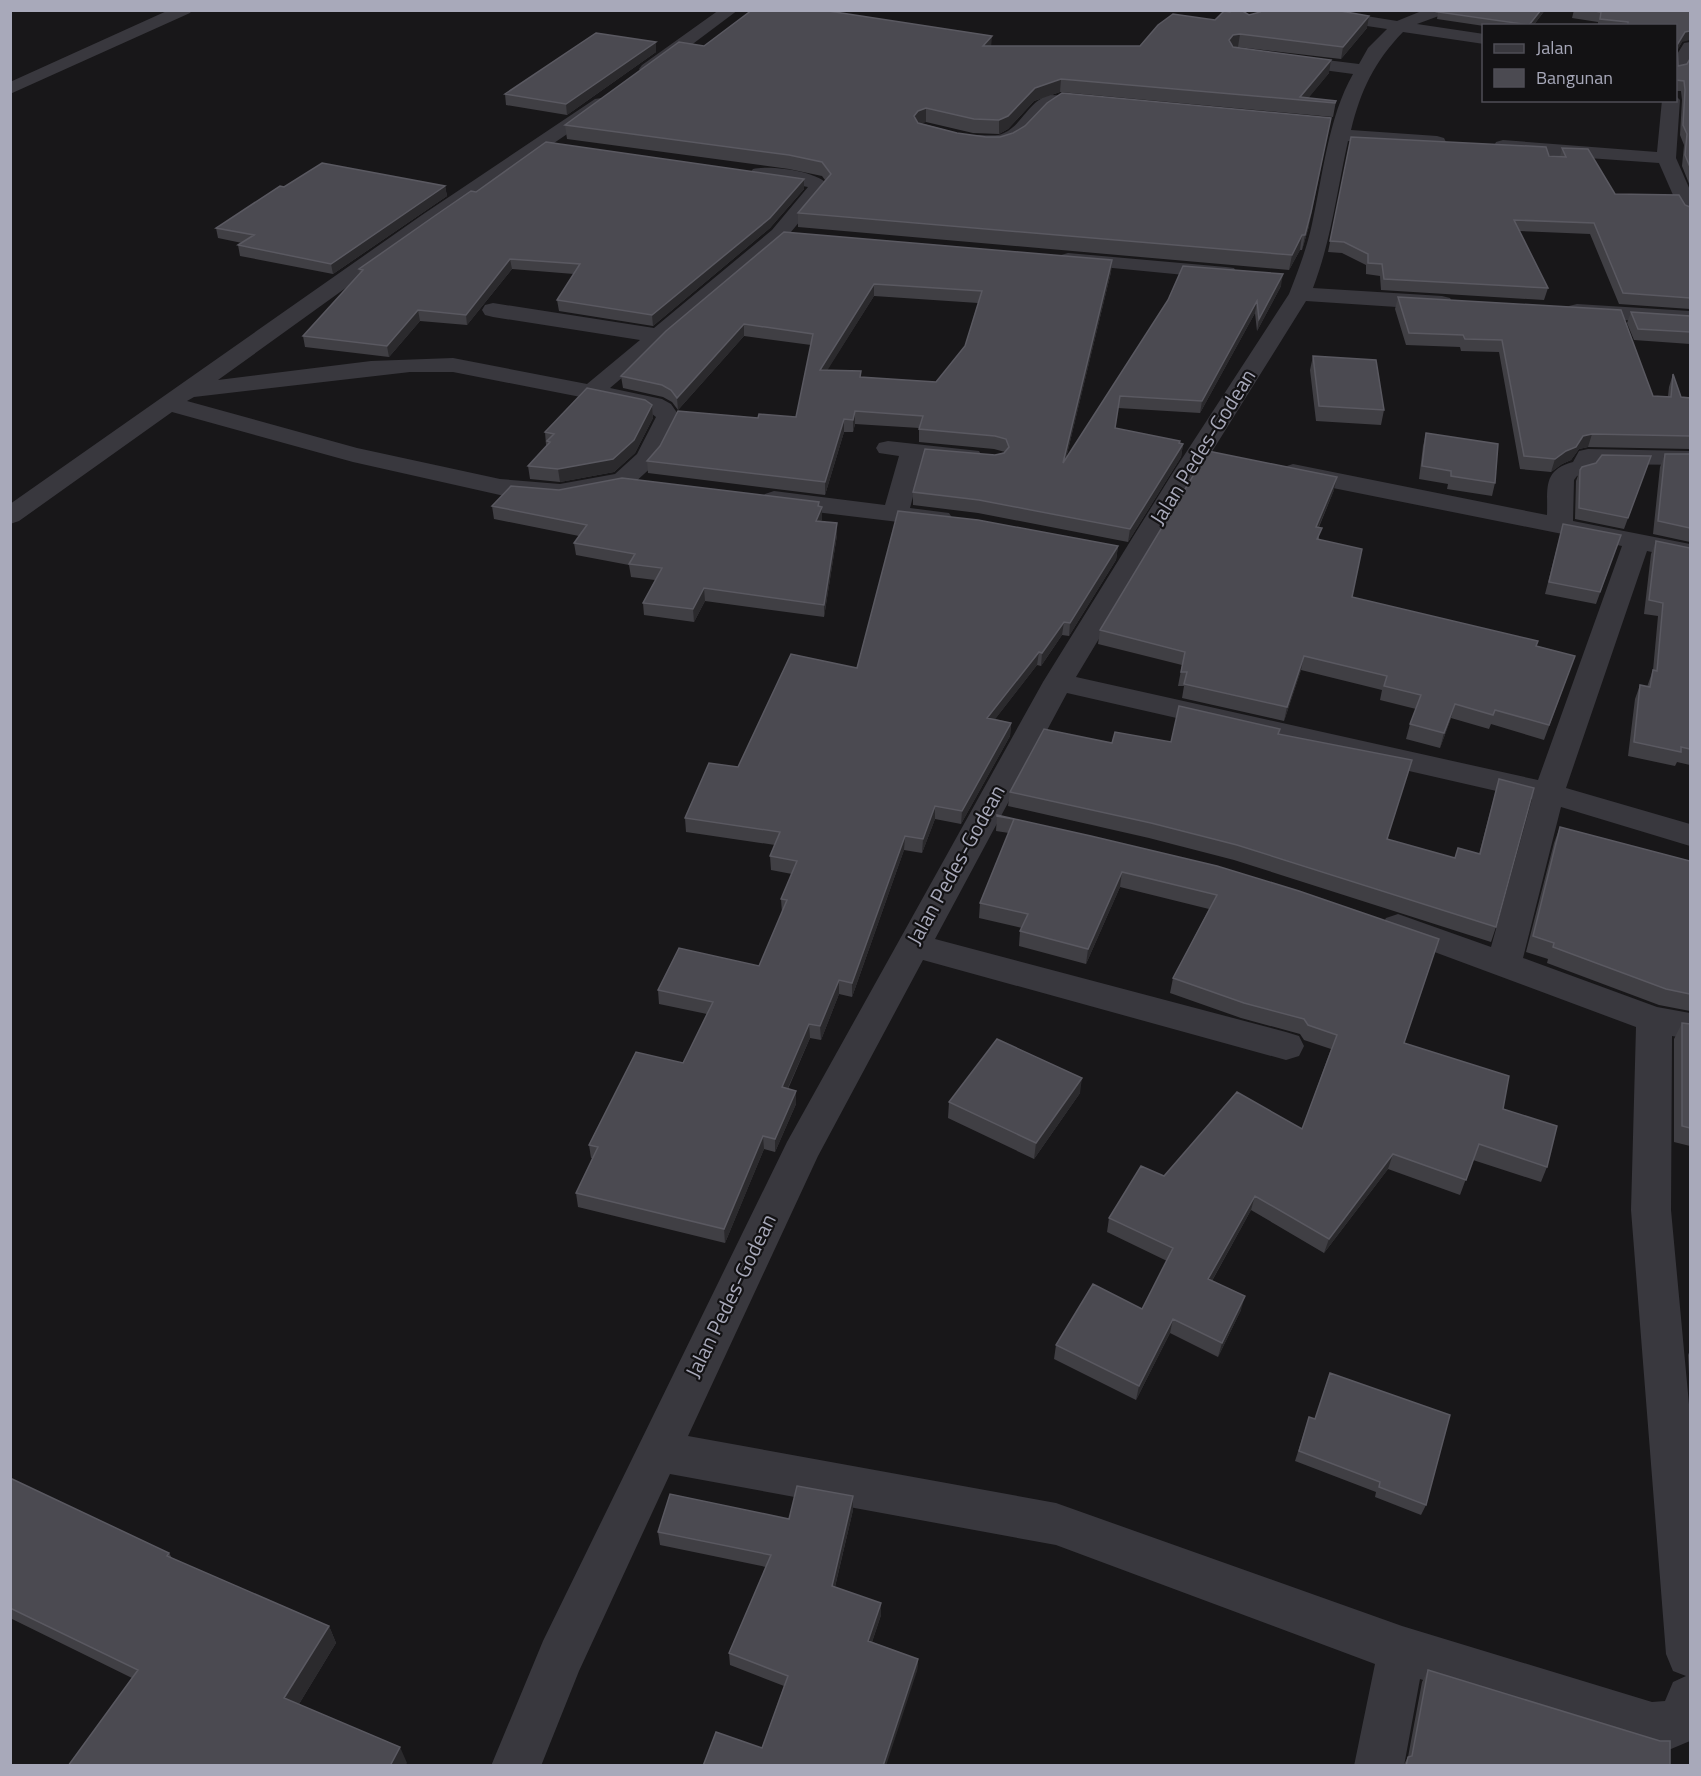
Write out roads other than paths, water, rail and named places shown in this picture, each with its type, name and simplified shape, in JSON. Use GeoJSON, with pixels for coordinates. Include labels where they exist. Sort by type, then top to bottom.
{"type":"FeatureCollection","features":[{"type":"Feature","properties":{"kind":"street"},"geometry":{"type":"LineString","coordinates":[[10,89],[184,10]]}},
{"type":"Feature","properties":{"kind":"street"},"geometry":{"type":"LineString","coordinates":[[632,81],[730,10]]}},
{"type":"Feature","properties":{"kind":"street"},"geometry":{"type":"LineString","coordinates":[[1293,10],[1482,39]]}},
{"type":"Feature","properties":{"kind":"street","name":"Jalan Pedes-Godean"},"geometry":{"type":"LineString","coordinates":[[516,1766],[560,1658],[800,1153],[1058,682],[1125,551],[1211,456],[1297,284],[1338,128],[1362,70],[1399,26],[1441,10]]}},
{"type":"Feature","properties":{"kind":"street"},"geometry":{"type":"LineString","coordinates":[[1677,71],[1690,47]]}},
{"type":"Feature","properties":{"kind":"street"},"geometry":{"type":"LineString","coordinates":[[1272,58],[1362,70]]}},
{"type":"Feature","properties":{"kind":"street"},"geometry":{"type":"LineString","coordinates":[[1677,74],[1690,83]]}},
{"type":"Feature","properties":{"kind":"street"},"geometry":{"type":"LineString","coordinates":[[10,516],[429,219],[612,95]]}},
{"type":"Feature","properties":{"kind":"street"},"geometry":{"type":"LineString","coordinates":[[957,136],[1002,142],[1012,138],[1044,103],[1050,100],[1112,103]]}},
{"type":"Feature","properties":{"kind":"street"},"geometry":{"type":"LineString","coordinates":[[1671,102],[1666,158],[1690,211]]}},
{"type":"Feature","properties":{"kind":"street"},"geometry":{"type":"LineString","coordinates":[[1338,128],[1458,143]]}},
{"type":"Feature","properties":{"kind":"street"},"geometry":{"type":"LineString","coordinates":[[544,143],[567,146]]}},
{"type":"Feature","properties":{"kind":"street"},"geometry":{"type":"LineString","coordinates":[[1481,145],[1666,158]]}},
{"type":"Feature","properties":{"kind":"street"},"geometry":{"type":"LineString","coordinates":[[591,393],[779,234],[815,192],[818,184],[742,170]]}},
{"type":"Feature","properties":{"kind":"street"},"geometry":{"type":"LineString","coordinates":[[779,234],[803,236]]}},
{"type":"Feature","properties":{"kind":"street"},"geometry":{"type":"LineString","coordinates":[[1046,257],[1248,274]]}},
{"type":"Feature","properties":{"kind":"street"},"geometry":{"type":"LineString","coordinates":[[1297,284],[1466,304]]}},
{"type":"Feature","properties":{"kind":"street"},"geometry":{"type":"LineString","coordinates":[[493,310],[659,336]]}},
{"type":"Feature","properties":{"kind":"street"},"geometry":{"type":"LineString","coordinates":[[1560,310],[1690,318]]}},
{"type":"Feature","properties":{"kind":"street"},"geometry":{"type":"LineString","coordinates":[[186,392],[371,368],[426,365],[479,369],[654,405],[663,409],[668,417],[647,458],[623,480]]}},
{"type":"Feature","properties":{"kind":"street"},"geometry":{"type":"LineString","coordinates":[[186,392],[353,455],[500,487],[560,492],[623,480],[659,485]]}},
{"type":"Feature","properties":{"kind":"street"},"geometry":{"type":"LineString","coordinates":[[888,448],[994,458]]}},
{"type":"Feature","properties":{"kind":"street"},"geometry":{"type":"LineString","coordinates":[[896,514],[913,450]]}},
{"type":"Feature","properties":{"kind":"street"},"geometry":{"type":"LineString","coordinates":[[1560,525],[1561,479],[1568,471],[1583,467],[1588,456],[1690,458]]}},
{"type":"Feature","properties":{"kind":"street"},"geometry":{"type":"LineString","coordinates":[[1270,467],[1690,552]]}},
{"type":"Feature","properties":{"kind":"street"},"geometry":{"type":"LineString","coordinates":[[753,496],[966,522]]}},
{"type":"Feature","properties":{"kind":"street"},"geometry":{"type":"LineString","coordinates":[[1504,964],[1549,794],[1637,541]]}},
{"type":"Feature","properties":{"kind":"street"},"geometry":{"type":"LineString","coordinates":[[1058,682],[1549,794],[1690,835]]}},
{"type":"Feature","properties":{"kind":"street"},"geometry":{"type":"LineString","coordinates":[[984,814],[1017,822]]}},
{"type":"Feature","properties":{"kind":"street"},"geometry":{"type":"LineString","coordinates":[[1374,918],[1672,1023],[1651,1210],[1690,1654]]}},
{"type":"Feature","properties":{"kind":"street"},"geometry":{"type":"LineString","coordinates":[[913,945],[1286,1046]]}},
{"type":"Feature","properties":{"kind":"street"},"geometry":{"type":"LineString","coordinates":[[657,1451],[1056,1524],[1402,1650],[1652,1726],[1671,1725],[1687,1716],[1690,1699]]}},
{"type":"Feature","properties":{"kind":"street"},"geometry":{"type":"LineString","coordinates":[[1379,1766],[1402,1650]]}}]}
